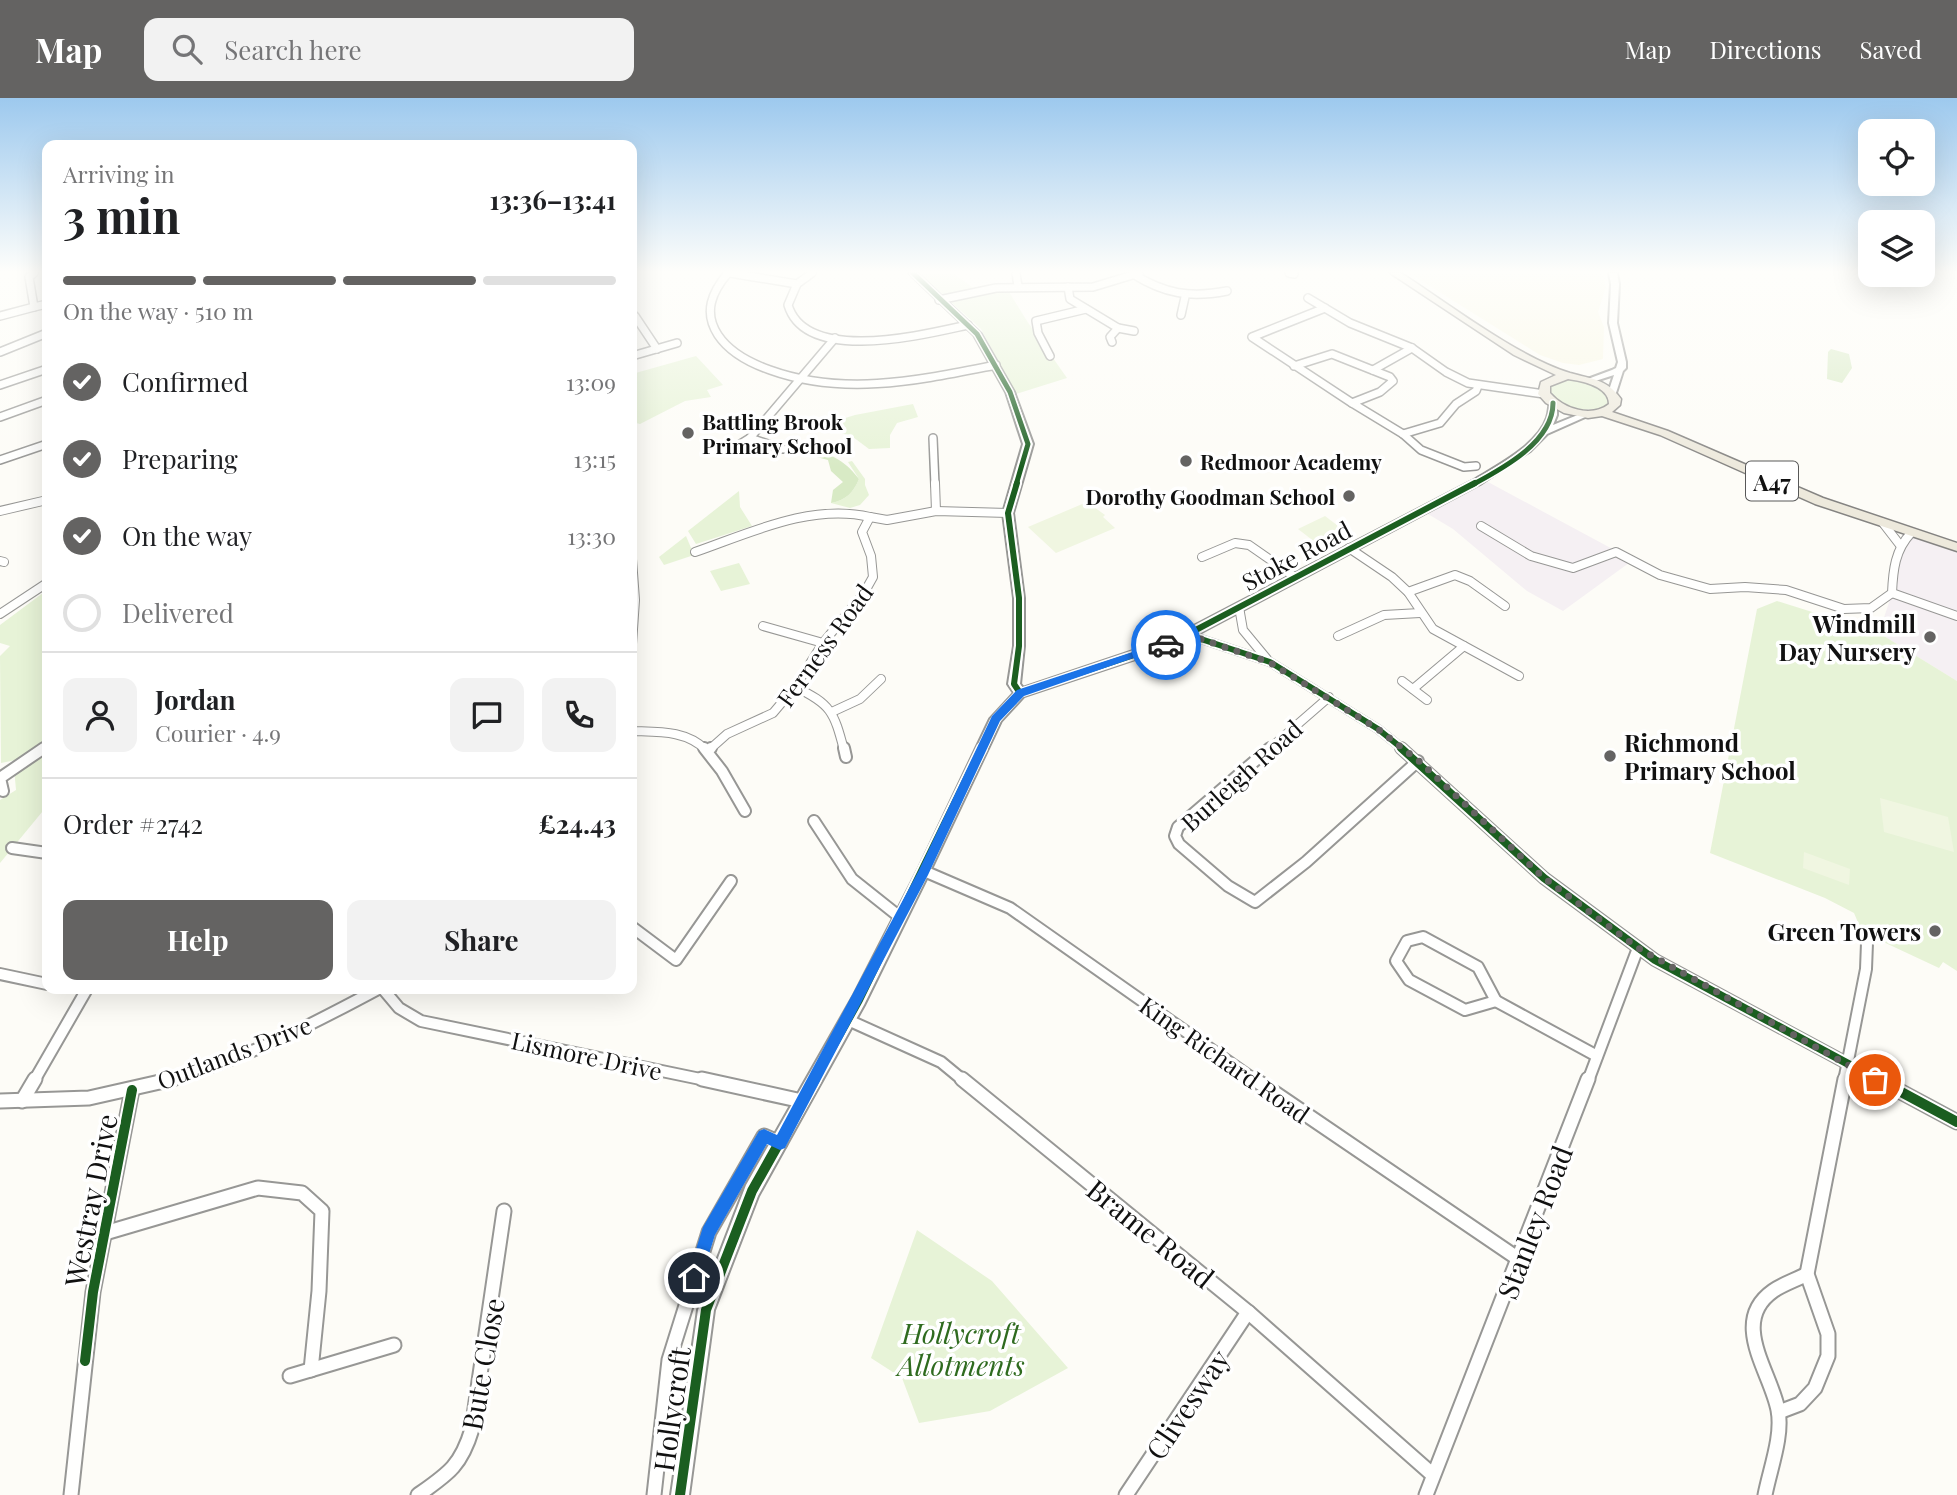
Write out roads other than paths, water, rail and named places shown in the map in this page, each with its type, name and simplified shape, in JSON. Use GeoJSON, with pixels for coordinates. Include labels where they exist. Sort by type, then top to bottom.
{"type":"FeatureCollection","features":[{"type":"Feature","properties":{"kind":"main road"},"geometry":{"type":"LineString","coordinates":[[1495,338],[1518,353],[1568,376],[1589,380],[1613,396],[1615,405],[1603,413],[1588,414],[1573,412],[1553,403],[1546,388],[1518,353]]}},
{"type":"Feature","properties":{"kind":"main road"},"geometry":{"type":"LineString","coordinates":[[1546,388],[1568,376]]}},
{"type":"Feature","properties":{"kind":"main road","name":"A47"},"geometry":{"type":"LineString","coordinates":[[1613,396],[1664,433]]}},
{"type":"Feature","properties":{"kind":"main road","name":"A47"},"geometry":{"type":"LineString","coordinates":[[1603,413],[1664,433],[1819,501],[1957,547]]}},
{"type":"Feature","properties":{"kind":"street"},"geometry":{"type":"LineString","coordinates":[[0,352],[34,338]]}},
{"type":"Feature","properties":{"kind":"street"},"geometry":{"type":"LineString","coordinates":[[649,338],[657,349]]}},
{"type":"Feature","properties":{"kind":"street"},"geometry":{"type":"LineString","coordinates":[[719,338],[743,359],[798,381],[857,386],[897,383],[996,365]]}},
{"type":"Feature","properties":{"kind":"street"},"geometry":{"type":"LineString","coordinates":[[737,446],[750,438],[835,338]]}},
{"type":"Feature","properties":{"kind":"street"},"geometry":{"type":"LineString","coordinates":[[837,338],[874,342],[895,338]]}},
{"type":"Feature","properties":{"kind":"street"},"geometry":{"type":"LineString","coordinates":[[977,338],[1010,392],[1028,444],[1008,513],[1019,598],[1019,646],[1014,684],[1020,693]]}},
{"type":"Feature","properties":{"kind":"street"},"geometry":{"type":"LineString","coordinates":[[1041,338],[1050,356]]}},
{"type":"Feature","properties":{"kind":"street"},"geometry":{"type":"LineString","coordinates":[[1110,338],[1112,342]]}},
{"type":"Feature","properties":{"kind":"street"},"geometry":{"type":"LineString","coordinates":[[1255,338],[1346,401],[1352,402],[1403,434],[1421,450],[1462,470],[1476,466]]}},
{"type":"Feature","properties":{"kind":"street"},"geometry":{"type":"LineString","coordinates":[[1387,338],[1412,348],[1457,379],[1478,386],[1546,388]]}},
{"type":"Feature","properties":{"kind":"street"},"geometry":{"type":"LineString","coordinates":[[1613,396],[1622,368],[1617,338]]}},
{"type":"Feature","properties":{"kind":"street"},"geometry":{"type":"LineString","coordinates":[[637,355],[677,343]]}},
{"type":"Feature","properties":{"kind":"street"},"geometry":{"type":"LineString","coordinates":[[1373,370],[1412,348]]}},
{"type":"Feature","properties":{"kind":"street"},"geometry":{"type":"LineString","coordinates":[[1294,366],[1329,354],[1392,379],[1392,384],[1380,393],[1352,402]]}},
{"type":"Feature","properties":{"kind":"street"},"geometry":{"type":"LineString","coordinates":[[1589,380],[1622,368]]}},
{"type":"Feature","properties":{"kind":"street"},"geometry":{"type":"LineString","coordinates":[[0,385],[42,371]]}},
{"type":"Feature","properties":{"kind":"street"},"geometry":{"type":"LineString","coordinates":[[1403,434],[1440,423],[1457,404],[1476,391],[1478,386]]}},
{"type":"Feature","properties":{"kind":"street"},"geometry":{"type":"LineString","coordinates":[[0,417],[42,402]]}},
{"type":"Feature","properties":{"kind":"street"},"geometry":{"type":"LineString","coordinates":[[1544,432],[1553,419],[1553,403]]}},
{"type":"Feature","properties":{"kind":"street","name":"Stoke Road"},"geometry":{"type":"LineString","coordinates":[[1020,693],[1147,652],[1189,635],[1476,482],[1521,454],[1544,432],[1588,414]]}},
{"type":"Feature","properties":{"kind":"street"},"geometry":{"type":"LineString","coordinates":[[750,438],[783,449]]}},
{"type":"Feature","properties":{"kind":"street"},"geometry":{"type":"LineString","coordinates":[[933,438],[936,511]]}},
{"type":"Feature","properties":{"kind":"street"},"geometry":{"type":"LineString","coordinates":[[0,460],[42,446]]}},
{"type":"Feature","properties":{"kind":"street"},"geometry":{"type":"LineString","coordinates":[[0,511],[42,501]]}},
{"type":"Feature","properties":{"kind":"street"},"geometry":{"type":"LineString","coordinates":[[695,552],[821,513],[858,512],[887,520],[936,511],[1008,513]]}},
{"type":"Feature","properties":{"kind":"street","name":"Ferness Road"},"geometry":{"type":"LineString","coordinates":[[708,750],[727,734],[773,713],[795,687],[823,643],[854,607],[873,577],[871,556],[862,532],[870,517]]}},
{"type":"Feature","properties":{"kind":"street"},"geometry":{"type":"LineString","coordinates":[[1883,523],[1900,545]]}},
{"type":"Feature","properties":{"kind":"street"},"geometry":{"type":"LineString","coordinates":[[1481,526],[1531,556],[1573,568],[1616,552],[1660,575],[1710,589],[1745,587],[1786,590],[1844,609],[1871,608],[1892,593]]}},
{"type":"Feature","properties":{"kind":"street"},"geometry":{"type":"LineString","coordinates":[[1892,593],[1893,571],[1900,545],[1912,533]]}},
{"type":"Feature","properties":{"kind":"street"},"geometry":{"type":"LineString","coordinates":[[1202,557],[1235,542],[1254,546],[1295,577]]}},
{"type":"Feature","properties":{"kind":"street"},"geometry":{"type":"LineString","coordinates":[[1349,548],[1392,577],[1408,593],[1433,629],[1519,676]]}},
{"type":"Feature","properties":{"kind":"street"},"geometry":{"type":"LineString","coordinates":[[1408,593],[1436,584],[1450,576],[1460,575],[1505,606]]}},
{"type":"Feature","properties":{"kind":"street"},"geometry":{"type":"LineString","coordinates":[[0,614],[42,586]]}},
{"type":"Feature","properties":{"kind":"street"},"geometry":{"type":"LineString","coordinates":[[1892,593],[1957,616]]}},
{"type":"Feature","properties":{"kind":"street"},"geometry":{"type":"LineString","coordinates":[[1239,607],[1242,612],[1243,631],[1269,662]]}},
{"type":"Feature","properties":{"kind":"street"},"geometry":{"type":"LineString","coordinates":[[1338,636],[1384,615],[1420,613]]}},
{"type":"Feature","properties":{"kind":"street"},"geometry":{"type":"LineString","coordinates":[[763,626],[823,643]]}},
{"type":"Feature","properties":{"kind":"street"},"geometry":{"type":"LineString","coordinates":[[1189,635],[1269,662],[1378,729],[1419,761],[1544,878],[1638,948],[1847,1065],[1957,1122]]}},
{"type":"Feature","properties":{"kind":"street"},"geometry":{"type":"LineString","coordinates":[[1413,689],[1464,646]]}},
{"type":"Feature","properties":{"kind":"street"},"geometry":{"type":"LineString","coordinates":[[834,711],[849,708],[869,694],[881,680]]}},
{"type":"Feature","properties":{"kind":"street"},"geometry":{"type":"LineString","coordinates":[[1402,681],[1427,700]]}},
{"type":"Feature","properties":{"kind":"street"},"geometry":{"type":"LineString","coordinates":[[795,687],[823,699],[834,711],[846,757]]}},
{"type":"Feature","properties":{"kind":"street","name":"Hollycroft"},"geometry":{"type":"LineString","coordinates":[[680,1495],[706,1310],[752,1191],[848,1020],[924,871],[996,719],[1020,693]]}},
{"type":"Feature","properties":{"kind":"street","name":"Burleigh Road"},"geometry":{"type":"LineString","coordinates":[[1329,698],[1178,827],[1175,836],[1179,844],[1227,886],[1255,902],[1306,862],[1419,761]]}},
{"type":"Feature","properties":{"kind":"street"},"geometry":{"type":"LineString","coordinates":[[637,731],[673,733],[694,740],[708,750],[745,811]]}},
{"type":"Feature","properties":{"kind":"street"},"geometry":{"type":"LineString","coordinates":[[3,791],[0,778],[42,750]]}},
{"type":"Feature","properties":{"kind":"street"},"geometry":{"type":"LineString","coordinates":[[814,821],[852,879],[896,914],[901,915]]}},
{"type":"Feature","properties":{"kind":"street"},"geometry":{"type":"LineString","coordinates":[[12,848],[42,852]]}},
{"type":"Feature","properties":{"kind":"street","name":"King Richard Road"},"geometry":{"type":"LineString","coordinates":[[924,871],[1010,908],[1205,1046],[1520,1260]]}},
{"type":"Feature","properties":{"kind":"street"},"geometry":{"type":"LineString","coordinates":[[637,931],[676,960],[731,881]]}},
{"type":"Feature","properties":{"kind":"street"},"geometry":{"type":"LineString","coordinates":[[1496,1002],[1465,1010],[1409,980],[1396,961],[1407,940],[1423,937],[1478,967],[1496,1002],[1597,1056]]}},
{"type":"Feature","properties":{"kind":"street"},"geometry":{"type":"LineString","coordinates":[[1779,1412],[1800,1404],[1815,1388],[1828,1356],[1825,1321],[1807,1274],[1866,969],[1867,943]]}},
{"type":"Feature","properties":{"kind":"street","name":"Stanley Road"},"geometry":{"type":"LineString","coordinates":[[1426,1495],[1520,1260],[1638,948]]}},
{"type":"Feature","properties":{"kind":"street"},"geometry":{"type":"LineString","coordinates":[[0,974],[42,983]]}},
{"type":"Feature","properties":{"kind":"street"},"geometry":{"type":"LineString","coordinates":[[22,1101],[84,994]]}},
{"type":"Feature","properties":{"kind":"street","name":"Outlands Drive"},"geometry":{"type":"LineString","coordinates":[[0,1101],[99,1097],[132,1090],[290,1035],[371,994]]}},
{"type":"Feature","properties":{"kind":"street","name":"Lismore Drive"},"geometry":{"type":"LineString","coordinates":[[386,994],[399,1008],[421,1021],[551,1046],[803,1101]]}},
{"type":"Feature","properties":{"kind":"street","name":"Brame Road"},"geometry":{"type":"LineString","coordinates":[[848,1020],[941,1062],[1248,1312],[1433,1475]]}},
{"type":"Feature","properties":{"kind":"street","name":"Westray Drive"},"geometry":{"type":"LineString","coordinates":[[68,1494],[93,1292],[132,1090]]}},
{"type":"Feature","properties":{"kind":"street"},"geometry":{"type":"LineString","coordinates":[[654,1495],[669,1360],[709,1232],[764,1136],[780,1143]]}},
{"type":"Feature","properties":{"kind":"street"},"geometry":{"type":"LineString","coordinates":[[105,1233],[258,1188],[302,1193],[321,1211],[319,1291],[311,1370]]}},
{"type":"Feature","properties":{"kind":"street","name":"Bute Close"},"geometry":{"type":"LineString","coordinates":[[418,1495],[453,1470],[466,1447],[477,1408],[494,1304],[504,1211]]}},
{"type":"Feature","properties":{"kind":"street"},"geometry":{"type":"LineString","coordinates":[[1765,1495],[1779,1412],[1754,1345],[1756,1317],[1759,1303],[1768,1294],[1807,1274]]}},
{"type":"Feature","properties":{"kind":"street","name":"Clivesway"},"geometry":{"type":"LineString","coordinates":[[1126,1495],[1248,1312]]}},
{"type":"Feature","properties":{"kind":"street"},"geometry":{"type":"LineString","coordinates":[[290,1376],[394,1345]]}},
{"type":"Feature","properties":{"kind":"place","name":"Battling Brook Primary School"},"geometry":{"type":"Point","coordinates":[688,433]}},
{"type":"Feature","properties":{"kind":"place","name":"Redmoor Academy"},"geometry":{"type":"Point","coordinates":[1186,461]}},
{"type":"Feature","properties":{"kind":"place","name":"Dorothy Goodman School"},"geometry":{"type":"Point","coordinates":[1349,496]}},
{"type":"Feature","properties":{"kind":"place","name":"Windmill Day Nursery"},"geometry":{"type":"Point","coordinates":[1930,637]}},
{"type":"Feature","properties":{"kind":"place","name":"Richmond Primary School"},"geometry":{"type":"Point","coordinates":[1610,756]}},
{"type":"Feature","properties":{"kind":"place","name":"Green Towers"},"geometry":{"type":"Point","coordinates":[1935,931]}},
{"type":"Feature","properties":{"kind":"park label","name":"Hollycroft Allotments"},"geometry":{"type":"Point","coordinates":[961,1348]}}]}
